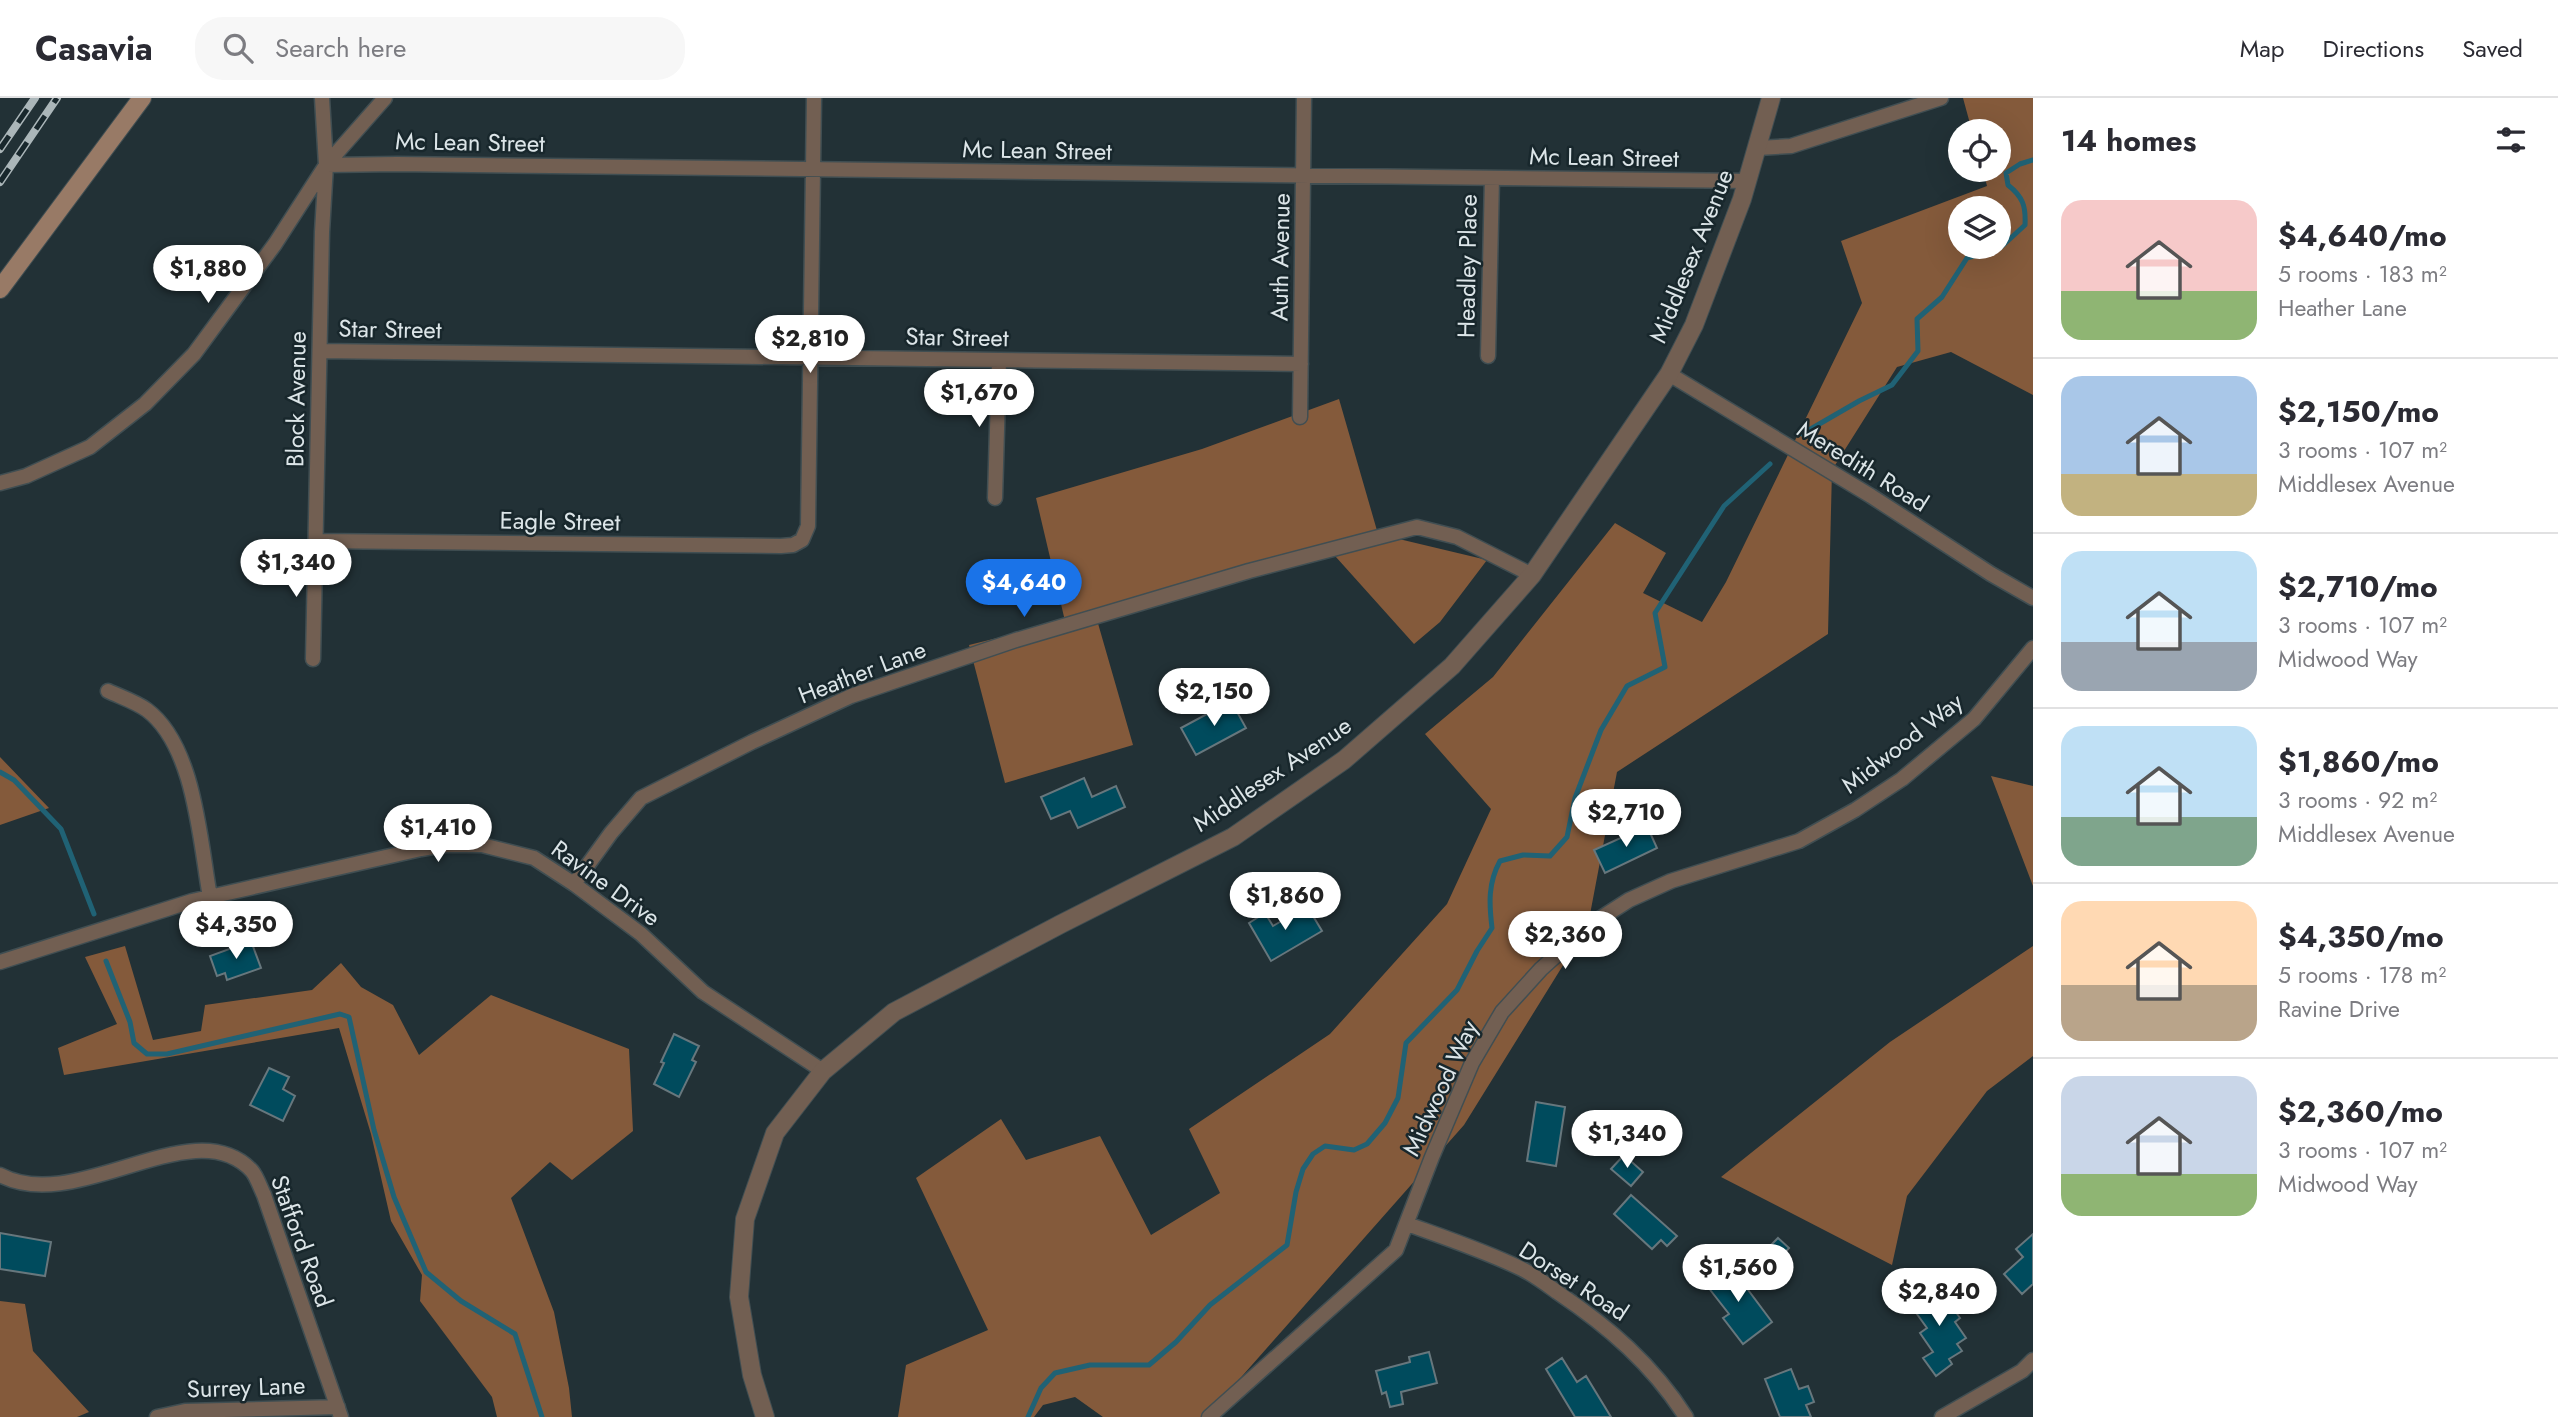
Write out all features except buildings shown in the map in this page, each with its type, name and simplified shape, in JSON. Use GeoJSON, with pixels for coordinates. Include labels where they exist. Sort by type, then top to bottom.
{"type":"FeatureCollection","features":[{"type":"Feature","properties":{"kind":"main road"},"geometry":{"type":"LineString","coordinates":[[0,289],[142,98]]}},
{"type":"Feature","properties":{"kind":"street","name":"Block Avenue"},"geometry":{"type":"LineString","coordinates":[[313,659],[322,232],[326,165],[322,98]]}},
{"type":"Feature","properties":{"kind":"street"},"geometry":{"type":"LineString","coordinates":[[0,483],[26,477],[90,447],[145,404],[194,354],[275,244],[326,165],[385,98]]}},
{"type":"Feature","properties":{"kind":"street"},"geometry":{"type":"LineString","coordinates":[[811,358],[814,98]]}},
{"type":"Feature","properties":{"kind":"street","name":"Auth Avenue"},"geometry":{"type":"LineString","coordinates":[[1300,417],[1304,98]]}},
{"type":"Feature","properties":{"kind":"street","name":"Middlesex Avenue"},"geometry":{"type":"LineString","coordinates":[[765,1417],[752,1376],[739,1297],[745,1219],[775,1133],[823,1071],[894,1012],[1233,837],[1344,760],[1452,666],[1532,575],[1669,374],[1694,324],[1748,181],[1771,98]]}},
{"type":"Feature","properties":{"kind":"street"},"geometry":{"type":"LineString","coordinates":[[1758,148],[1791,146],[1941,98]]}},
{"type":"Feature","properties":{"kind":"street","name":"Mc Lean Street"},"geometry":{"type":"LineString","coordinates":[[326,165],[397,163],[1748,181]]}},
{"type":"Feature","properties":{"kind":"street","name":"Headley Place"},"geometry":{"type":"LineString","coordinates":[[1489,356],[1492,178]]}},
{"type":"Feature","properties":{"kind":"street","name":"Star Street"},"geometry":{"type":"LineString","coordinates":[[320,351],[1301,364]]}},
{"type":"Feature","properties":{"kind":"street","name":"Eagle Street"},"geometry":{"type":"LineString","coordinates":[[317,541],[793,545],[802,540],[808,526],[811,358]]}},
{"type":"Feature","properties":{"kind":"street"},"geometry":{"type":"LineString","coordinates":[[995,498],[999,361]]}},
{"type":"Feature","properties":{"kind":"street","name":"Meredith Road"},"geometry":{"type":"LineString","coordinates":[[1669,374],[1871,496],[1991,575],[2033,598]]}},
{"type":"Feature","properties":{"kind":"street","name":"Heather Lane"},"geometry":{"type":"LineString","coordinates":[[574,884],[611,833],[641,799],[752,742],[851,696],[1016,640],[1249,571],[1416,527],[1457,537],[1532,575]]}},
{"type":"Feature","properties":{"kind":"street","name":"Midwood Way"},"geometry":{"type":"LineString","coordinates":[[1209,1417],[1396,1250],[1472,1063],[1502,1012],[1541,969],[1590,925],[1629,900],[1671,881],[1798,841],[1855,810],[1902,779],[1969,724],[2033,648]]}},
{"type":"Feature","properties":{"kind":"street"},"geometry":{"type":"LineString","coordinates":[[108,691],[147,710],[166,730],[183,762],[191,791],[210,897]]}},
{"type":"Feature","properties":{"kind":"street","name":"Ravine Drive"},"geometry":{"type":"LineString","coordinates":[[0,962],[210,897],[445,845],[482,845],[534,858],[574,884],[641,934],[703,992],[823,1071]]}},
{"type":"Feature","properties":{"kind":"street","name":"Stafford Road"},"geometry":{"type":"LineString","coordinates":[[0,1175],[18,1183],[71,1183],[188,1150],[213,1150],[234,1157],[253,1172],[264,1195],[340,1412]]}},
{"type":"Feature","properties":{"kind":"street","name":"Dorset Road"},"geometry":{"type":"LineString","coordinates":[[1408,1224],[1524,1270],[1579,1307],[1621,1338],[1653,1373],[1686,1417]]}},
{"type":"Feature","properties":{"kind":"street"},"geometry":{"type":"LineString","coordinates":[[1942,1417],[2022,1371],[2033,1360]]}},
{"type":"Feature","properties":{"kind":"street","name":"Surrey Lane"},"geometry":{"type":"LineString","coordinates":[[157,1417],[185,1410],[340,1412]]}},
{"type":"Feature","properties":{"kind":"shaded area"},"geometry":{"type":"Polygon","coordinates":[[[1963,98],[2033,98],[2033,395],[1951,352],[1897,367],[1832,470],[1828,634],[1617,772],[1588,925],[1464,1125],[1206,1417],[1103,1417],[1075,1397],[1043,1405],[1034,1417],[898,1417],[906,1365],[988,1330],[916,1178],[1001,1119],[1026,1160],[1100,1136],[1151,1235],[1220,1193],[1189,1129],[1330,1034],[1447,904],[1491,809],[1425,734],[1493,677],[1615,523],[1666,553],[1643,593],[1702,622],[1726,582],[1862,303],[1841,241],[1948,201],[1948,259],[2011,259],[2011,196],[1960,196],[1987,186],[1986,182],[2011,182],[2011,119],[1969,119],[1963,98]]]}},
{"type":"Feature","properties":{"kind":"shaded area"},"geometry":{"type":"Polygon","coordinates":[[[1339,399],[1378,534],[1487,560],[1440,622],[1414,644],[1327,547],[1095,613],[1133,745],[1005,783],[969,645],[1065,621],[1036,498],[1202,449],[1339,399]]]}},
{"type":"Feature","properties":{"kind":"shaded area"},"geometry":{"type":"Polygon","coordinates":[[[0,757],[49,808],[0,825],[0,757]]]}},
{"type":"Feature","properties":{"kind":"shaded area"},"geometry":{"type":"Polygon","coordinates":[[[1991,776],[2033,786],[2033,886],[1991,776]]]}},
{"type":"Feature","properties":{"kind":"shaded area"},"geometry":{"type":"Polygon","coordinates":[[[125,946],[153,1040],[201,1031],[205,1005],[312,990],[341,963],[361,987],[393,1005],[419,1055],[491,995],[629,1049],[633,1131],[572,1180],[550,1162],[511,1198],[554,1312],[572,1417],[497,1417],[492,1397],[420,1301],[422,1275],[391,1221],[371,1134],[339,1028],[64,1075],[58,1048],[117,1024],[85,957],[125,946]]]}},
{"type":"Feature","properties":{"kind":"shaded area"},"geometry":{"type":"Polygon","coordinates":[[[2033,946],[2033,1056],[1987,1091],[1907,1196],[1892,1265],[1721,1177],[1890,1042],[2033,946]]]}},
{"type":"Feature","properties":{"kind":"shaded area"},"geometry":{"type":"Polygon","coordinates":[[[0,1301],[25,1304],[33,1351],[89,1412],[77,1417],[0,1417],[0,1301]]]}},
{"type":"Feature","properties":{"kind":"waterway"},"geometry":{"type":"LineString","coordinates":[[1802,434],[1892,385],[1918,351],[1917,319],[1942,297],[1967,258],[2000,248],[2025,225],[2022,202],[2008,185],[2006,173],[2033,160]]}},
{"type":"Feature","properties":{"kind":"waterway"},"geometry":{"type":"LineString","coordinates":[[1028,1417],[1041,1388],[1055,1373],[1090,1365],[1149,1365],[1176,1342],[1210,1305],[1287,1245],[1296,1192],[1303,1169],[1313,1154],[1325,1146],[1354,1150],[1367,1144],[1385,1123],[1398,1098],[1406,1043],[1457,990],[1492,928],[1490,893],[1500,861],[1523,855],[1550,856],[1567,837],[1575,798],[1601,730],[1627,686],[1665,667],[1655,613],[1724,506],[1770,464]]}},
{"type":"Feature","properties":{"kind":"waterway"},"geometry":{"type":"LineString","coordinates":[[0,772],[14,780],[61,829],[94,914]]}},
{"type":"Feature","properties":{"kind":"waterway"},"geometry":{"type":"LineString","coordinates":[[106,961],[130,1022],[134,1043],[147,1054],[167,1054],[340,1014],[349,1017],[374,1130],[394,1197],[426,1272],[461,1301],[515,1334],[542,1417]]}},
{"type":"Feature","properties":{"kind":"railway"},"geometry":{"type":"LineString","coordinates":[[0,149],[35,98]]}},
{"type":"Feature","properties":{"kind":"railway"},"geometry":{"type":"LineString","coordinates":[[0,182],[57,98]]}}]}
